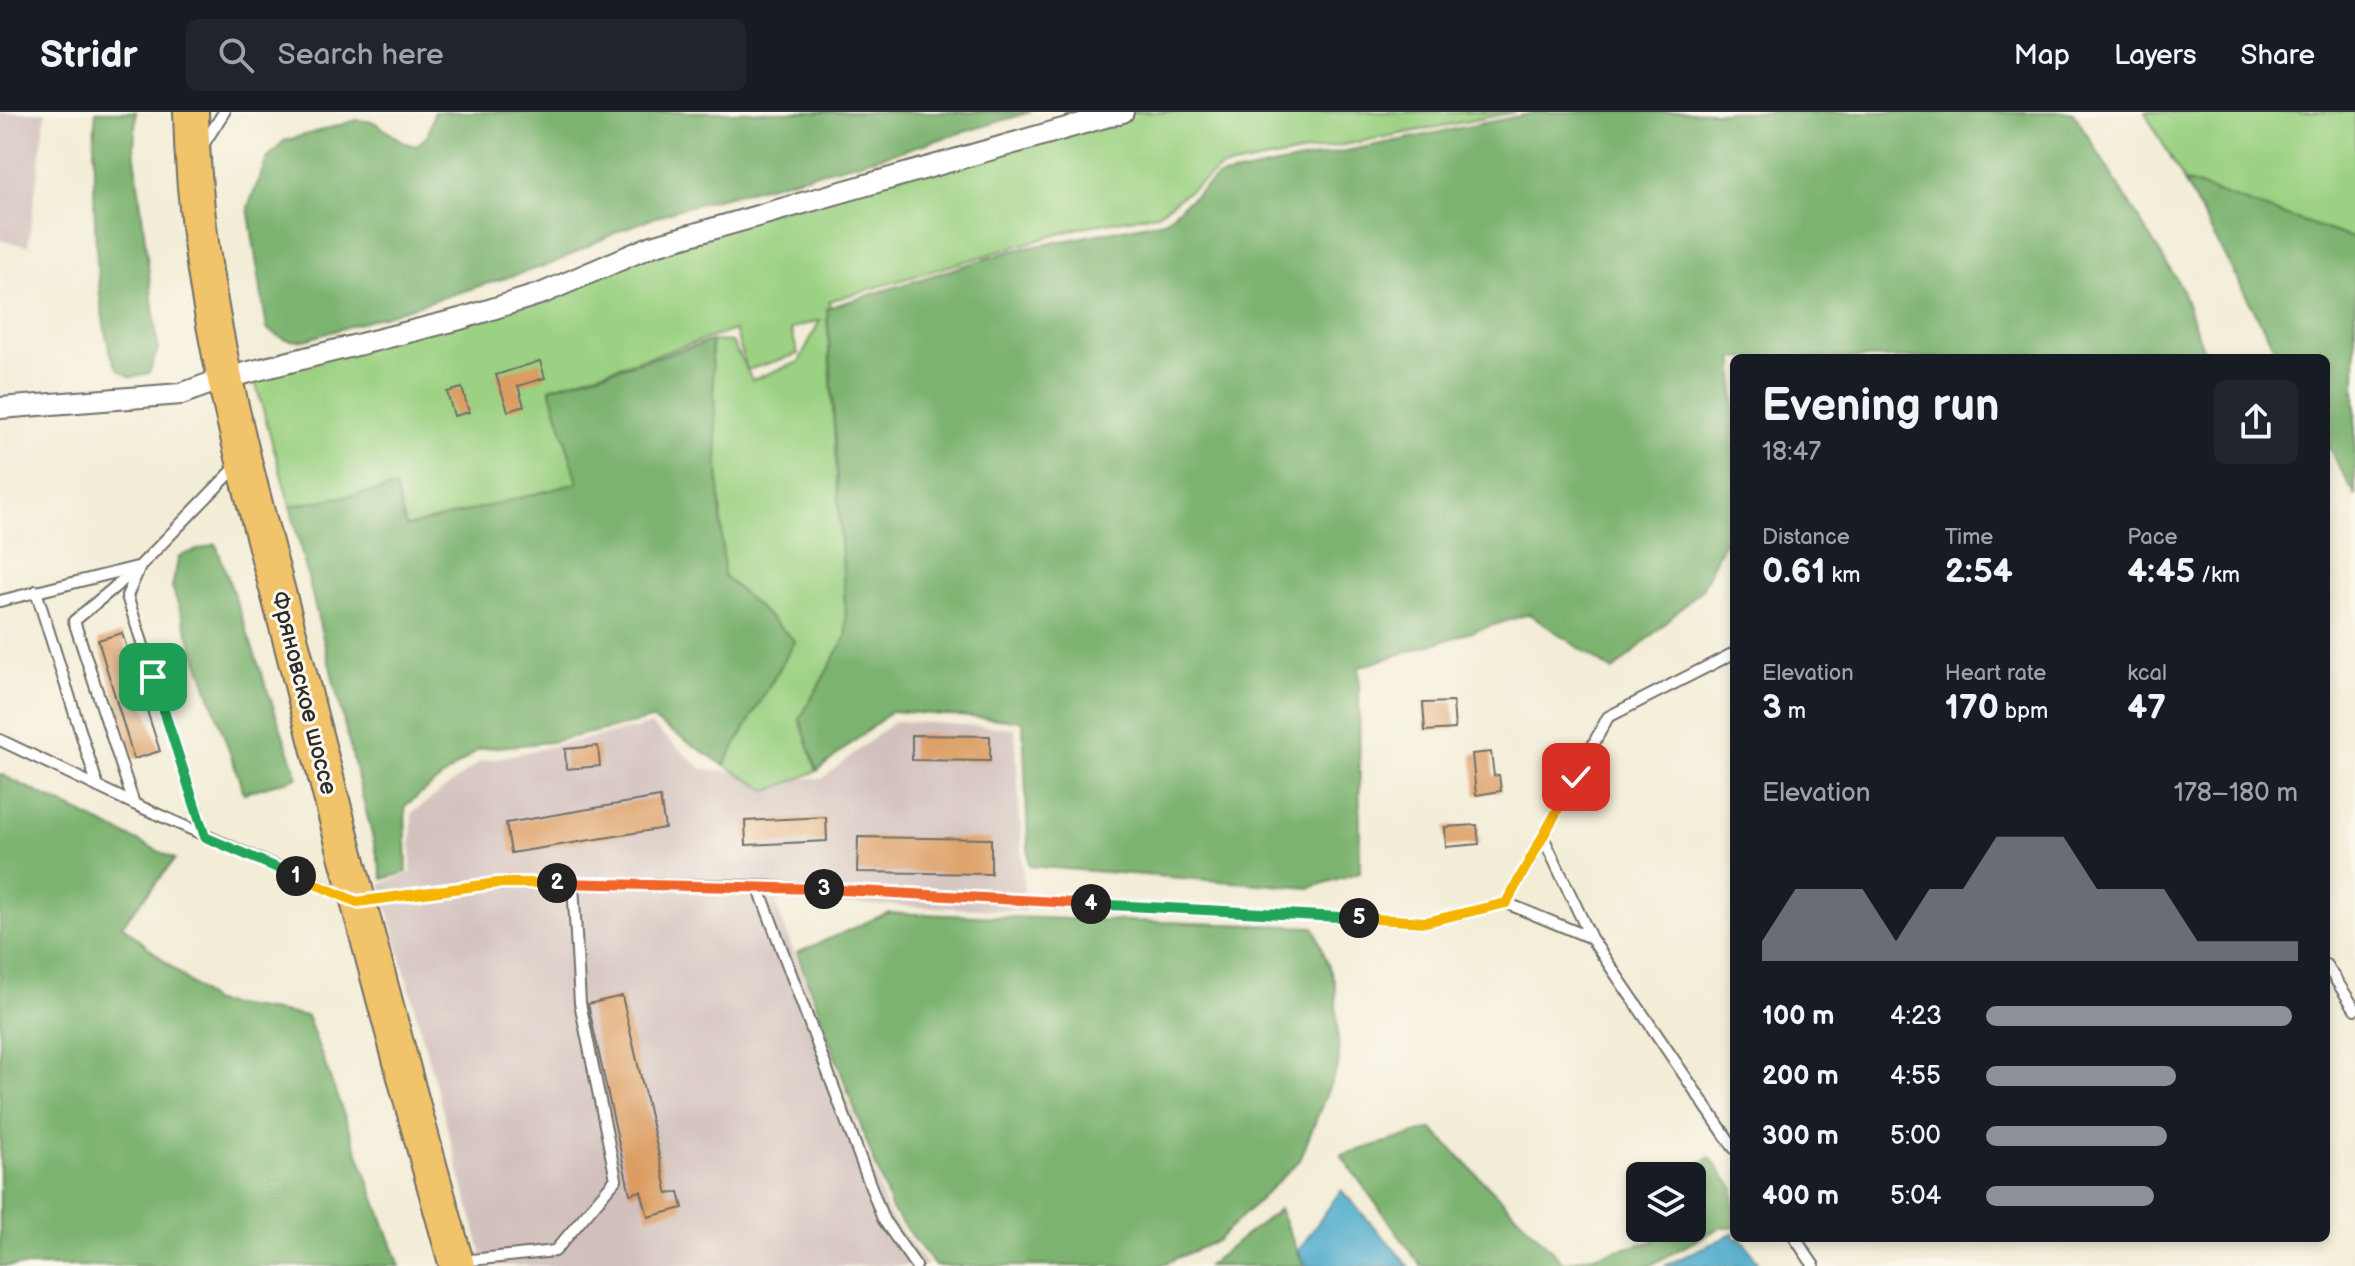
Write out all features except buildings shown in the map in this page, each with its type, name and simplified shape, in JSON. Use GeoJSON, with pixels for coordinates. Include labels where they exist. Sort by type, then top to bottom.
{"type":"FeatureCollection","features":[{"type":"Feature","properties":{"kind":"main road","name":"Фряновское шоссе"},"geometry":{"type":"LineString","coordinates":[[191,112],[192,163],[203,262],[222,379],[357,902],[457,1264]]}},
{"type":"Feature","properties":{"kind":"street"},"geometry":{"type":"LineString","coordinates":[[0,408],[181,394],[222,379],[460,319],[543,293],[652,246],[1123,112]]}},
{"type":"Feature","properties":{"kind":"lane"},"geometry":{"type":"LineString","coordinates":[[192,163],[224,112]]}},
{"type":"Feature","properties":{"kind":"lane"},"geometry":{"type":"LineString","coordinates":[[134,804],[74,621],[139,567],[244,460]]}},
{"type":"Feature","properties":{"kind":"lane"},"geometry":{"type":"LineString","coordinates":[[0,601],[139,567]]}},
{"type":"Feature","properties":{"kind":"lane"},"geometry":{"type":"LineString","coordinates":[[139,567],[127,596],[205,837]]}},
{"type":"Feature","properties":{"kind":"lane"},"geometry":{"type":"LineString","coordinates":[[36,591],[98,787]]}},
{"type":"Feature","properties":{"kind":"lane"},"geometry":{"type":"LineString","coordinates":[[1506,903],[1608,717],[1730,655]]}},
{"type":"Feature","properties":{"kind":"lane"},"geometry":{"type":"LineString","coordinates":[[0,740],[205,837],[357,902],[498,883],[758,886],[1426,922],[1506,903],[1591,938]]}},
{"type":"Feature","properties":{"kind":"lane"},"geometry":{"type":"LineString","coordinates":[[1543,837],[1591,938],[1730,1142]]}},
{"type":"Feature","properties":{"kind":"lane"},"geometry":{"type":"LineString","coordinates":[[457,1264],[555,1251],[616,1179],[580,1003],[573,884]]}},
{"type":"Feature","properties":{"kind":"lane"},"geometry":{"type":"LineString","coordinates":[[758,886],[883,1219],[916,1266]]}},
{"type":"Feature","properties":{"kind":"lane"},"geometry":{"type":"LineString","coordinates":[[2330,971],[2355,1009]]}},
{"type":"Feature","properties":{"kind":"lane"},"geometry":{"type":"LineString","coordinates":[[1798,1242],[1814,1266]]}},
{"type":"Feature","properties":{"kind":"shaded area"},"geometry":{"type":"Polygon","coordinates":[[[0,112],[46,112],[28,246],[0,240],[0,112]]]}},
{"type":"Feature","properties":{"kind":"shaded area"},"geometry":{"type":"Polygon","coordinates":[[[895,721],[1015,728],[1025,911],[775,901],[889,1215],[928,1266],[485,1266],[381,884],[411,873],[412,813],[480,762],[651,725],[702,769],[822,779],[895,721]]]}},
{"type":"Feature","properties":{"kind":"green space"},"geometry":{"type":"Polygon","coordinates":[[[96,112],[136,112],[134,148],[158,349],[149,373],[131,377],[116,366],[103,316],[94,204],[96,112]]]}},
{"type":"Feature","properties":{"kind":"green space"},"geometry":{"type":"Polygon","coordinates":[[[434,112],[1031,112],[887,155],[678,209],[621,230],[551,264],[308,339],[286,339],[267,329],[248,207],[267,159],[284,141],[357,120],[374,122],[405,143],[416,146],[428,135],[434,112]]]}},
{"type":"Feature","properties":{"kind":"green space"},"geometry":{"type":"Polygon","coordinates":[[[1123,112],[1516,112],[1221,168],[1157,214],[1083,227],[829,301],[833,316],[827,318],[847,635],[800,719],[817,771],[768,791],[724,765],[795,642],[724,576],[711,341],[732,342],[747,370],[735,330],[550,388],[579,483],[406,527],[395,488],[290,506],[253,374],[460,319],[652,246],[1123,112]],[[820,320],[791,329],[798,354],[747,370],[752,380],[799,362],[820,320]]]}},
{"type":"Feature","properties":{"kind":"green space"},"geometry":{"type":"Polygon","coordinates":[[[1539,112],[2073,112],[2181,287],[2205,354],[1730,354],[1730,529],[1702,589],[1613,671],[1529,614],[1359,667],[1360,872],[1309,888],[1029,866],[1023,721],[892,711],[817,771],[800,719],[847,635],[827,308],[1011,251],[1164,221],[1217,177],[1539,112]]]}},
{"type":"Feature","properties":{"kind":"green space"},"geometry":{"type":"Polygon","coordinates":[[[2145,112],[2355,112],[2355,239],[2184,181],[2145,112]]]}},
{"type":"Feature","properties":{"kind":"green space"},"geometry":{"type":"Polygon","coordinates":[[[2184,181],[2355,239],[2355,495],[2330,450],[2330,354],[2278,354],[2184,181]]]}},
{"type":"Feature","properties":{"kind":"green space"},"geometry":{"type":"Polygon","coordinates":[[[711,341],[724,576],[795,641],[724,765],[652,719],[550,742],[479,749],[405,806],[407,872],[383,879],[290,506],[395,488],[406,527],[578,483],[550,388],[711,341]]]}},
{"type":"Feature","properties":{"kind":"green space"},"geometry":{"type":"Polygon","coordinates":[[[216,544],[298,777],[244,793],[172,587],[179,556],[216,544]]]}},
{"type":"Feature","properties":{"kind":"green space"},"geometry":{"type":"Polygon","coordinates":[[[0,774],[175,859],[122,925],[213,1002],[307,1016],[400,1266],[0,1266],[0,774]]]}},
{"type":"Feature","properties":{"kind":"green space"},"geometry":{"type":"Polygon","coordinates":[[[887,913],[1314,927],[1335,983],[1339,1062],[1300,1160],[1217,1241],[1158,1266],[935,1266],[892,1210],[797,953],[887,913]]]}},
{"type":"Feature","properties":{"kind":"green space"},"geometry":{"type":"Polygon","coordinates":[[[1432,1129],[1564,1263],[1650,1242],[1693,1242],[1649,1266],[1421,1266],[1341,1155],[1432,1129]]]}},
{"type":"Feature","properties":{"kind":"green space"},"geometry":{"type":"Polygon","coordinates":[[[1710,1157],[1730,1184],[1730,1228],[1719,1228],[1706,1235],[1706,1162],[1703,1162],[1710,1157]]]}},
{"type":"Feature","properties":{"kind":"green space"},"geometry":{"type":"Polygon","coordinates":[[[1279,1209],[1304,1266],[1207,1266],[1279,1209]]]}},
{"type":"Feature","properties":{"kind":"water"},"geometry":{"type":"Polygon","coordinates":[[[1341,1190],[1409,1266],[1307,1266],[1298,1251],[1341,1190]]]}},
{"type":"Feature","properties":{"kind":"water"},"geometry":{"type":"Polygon","coordinates":[[[1730,1235],[1730,1242],[1744,1242],[1761,1266],[1664,1266],[1730,1235]]]}},
{"type":"Feature","properties":{"kind":"route"},"geometry":{"type":"LineString","coordinates":[[153,677],[205,837],[357,902],[498,883],[758,886],[1426,922],[1506,903],[1576,777]]}}]}
